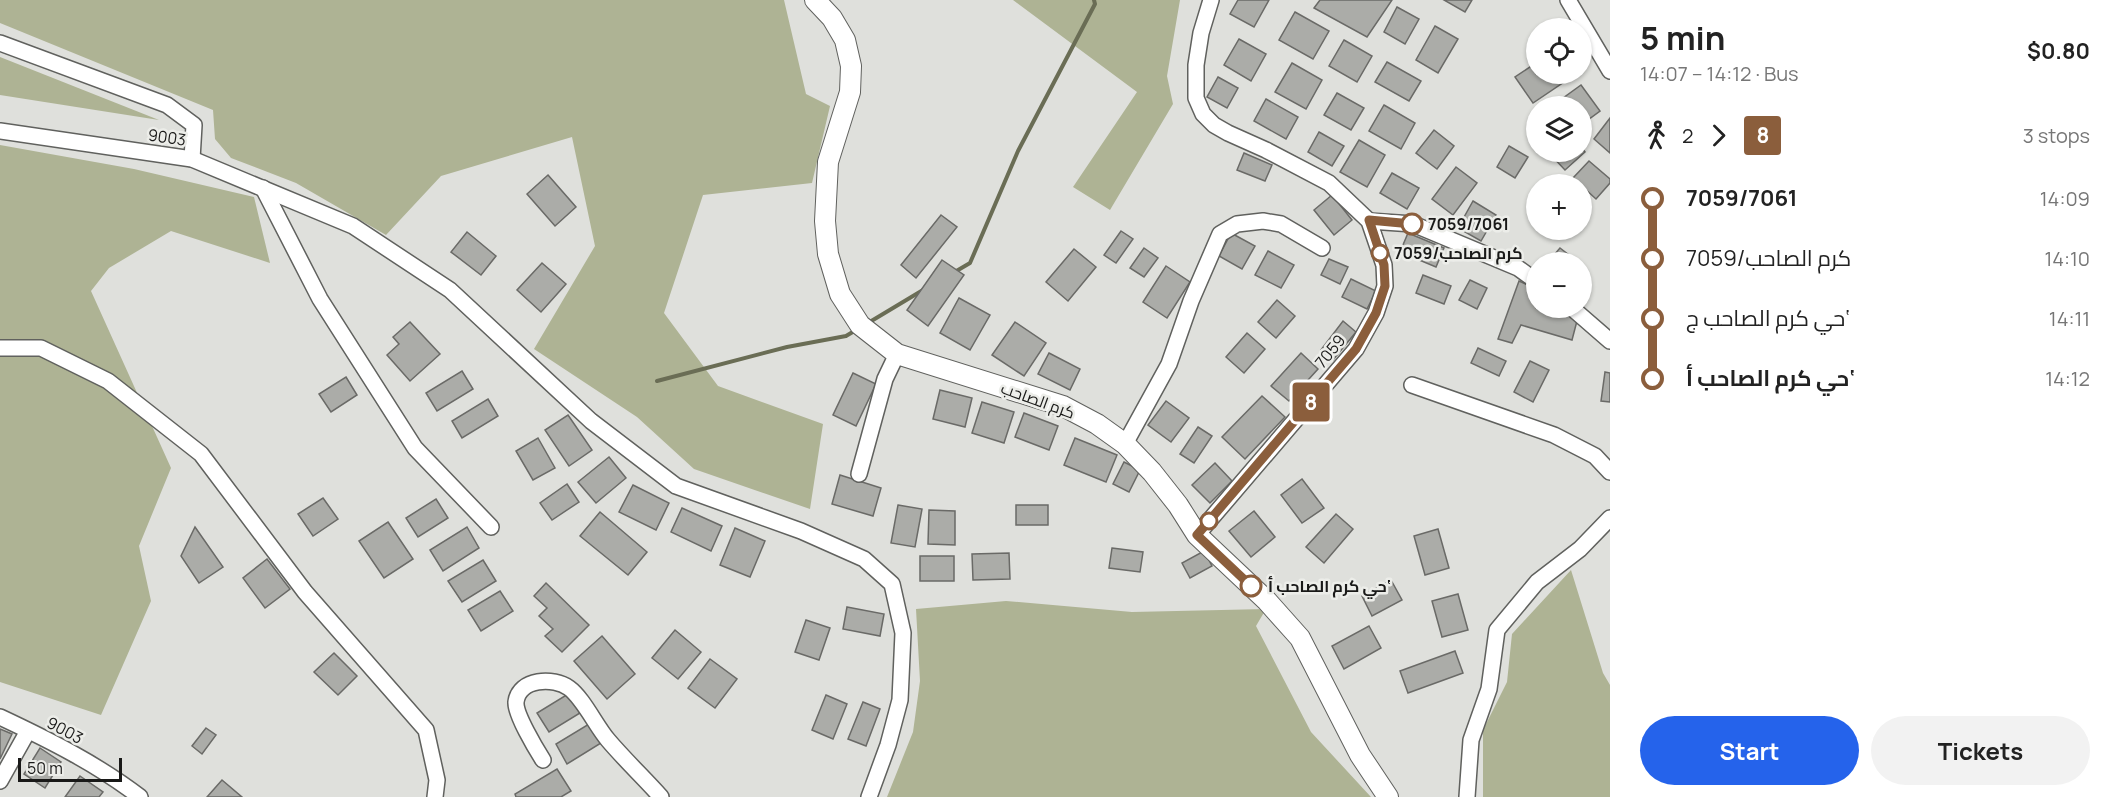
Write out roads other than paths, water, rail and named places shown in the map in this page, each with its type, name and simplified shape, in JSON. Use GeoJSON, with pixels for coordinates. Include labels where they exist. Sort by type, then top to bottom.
{"type":"FeatureCollection","features":[{"type":"Feature","properties":{"kind":"street","name":"كرم الصاحب"},"geometry":{"type":"LineString","coordinates":[[815,0],[832,18],[845,40],[851,66],[850,92],[828,162],[825,221],[828,254],[840,294],[860,325],[897,354],[1063,406],[1097,424],[1125,444],[1152,472],[1178,505],[1197,535],[1267,601],[1300,638],[1360,755],[1388,797]]}},
{"type":"Feature","properties":{"kind":"street"},"geometry":{"type":"LineString","coordinates":[[1211,0],[1201,33],[1196,65],[1196,98],[1203,114],[1214,125],[1329,183],[1369,220],[1413,224],[1518,268],[1526,274]]}},
{"type":"Feature","properties":{"kind":"street"},"geometry":{"type":"LineString","coordinates":[[1568,0],[1610,71]]}},
{"type":"Feature","properties":{"kind":"street","name":"9003"},"geometry":{"type":"LineString","coordinates":[[0,43],[167,105],[194,125],[192,159],[0,131]]}},
{"type":"Feature","properties":{"kind":"street"},"geometry":{"type":"LineString","coordinates":[[192,159],[353,226],[450,290],[591,421],[676,486],[801,531],[864,559],[892,584],[903,633],[900,700],[888,745],[869,797]]}},
{"type":"Feature","properties":{"kind":"street"},"geometry":{"type":"LineString","coordinates":[[263,188],[320,299],[415,448],[491,527]]}},
{"type":"Feature","properties":{"kind":"street","name":"7059"},"geometry":{"type":"LineString","coordinates":[[1197,535],[1356,349],[1376,313],[1385,286],[1384,265],[1369,220]]}},
{"type":"Feature","properties":{"kind":"street"},"geometry":{"type":"LineString","coordinates":[[1125,444],[1169,364],[1191,301],[1220,234],[1237,224],[1272,222],[1281,224],[1322,248]]}},
{"type":"Feature","properties":{"kind":"street"},"geometry":{"type":"LineString","coordinates":[[1584,318],[1610,341]]}},
{"type":"Feature","properties":{"kind":"street"},"geometry":{"type":"LineString","coordinates":[[0,348],[41,348],[108,381],[201,454],[306,592],[426,730],[437,780],[435,797]]}},
{"type":"Feature","properties":{"kind":"street"},"geometry":{"type":"LineString","coordinates":[[859,474],[885,380],[897,354]]}},
{"type":"Feature","properties":{"kind":"street"},"geometry":{"type":"LineString","coordinates":[[1412,385],[1554,435],[1594,456],[1610,472]]}},
{"type":"Feature","properties":{"kind":"street"},"geometry":{"type":"LineString","coordinates":[[1467,797],[1472,740],[1489,689],[1497,630],[1537,582],[1580,549],[1610,518]]}},
{"type":"Feature","properties":{"kind":"street"},"geometry":{"type":"LineString","coordinates":[[543,760],[532,745],[516,701],[519,693],[526,687],[546,680],[559,682],[571,689],[607,739],[662,797]]}},
{"type":"Feature","properties":{"kind":"street","name":"9003"},"geometry":{"type":"LineString","coordinates":[[0,717],[117,780],[140,797]]}},
{"type":"Feature","properties":{"kind":"street"},"geometry":{"type":"LineString","coordinates":[[0,781],[28,731]]}},
{"type":"Feature","properties":{"kind":"waterway"},"geometry":{"type":"LineString","coordinates":[[953,273],[970,263],[1018,151],[1095,4],[1094,0]]}},
{"type":"Feature","properties":{"kind":"waterway"},"geometry":{"type":"LineString","coordinates":[[868,323],[923,290]]}},
{"type":"Feature","properties":{"kind":"waterway"},"geometry":{"type":"LineString","coordinates":[[657,381],[787,347],[846,336],[856,330]]}},
{"type":"Feature","properties":{"kind":"place","name":"7059/7061"},"geometry":{"type":"Point","coordinates":[1412,224]}},
{"type":"Feature","properties":{"kind":"place","name":"كرم الصاحب/7059"},"geometry":{"type":"Point","coordinates":[1380,253]}},
{"type":"Feature","properties":{"kind":"place","name":"حي كرم الصاحب أ‘"},"geometry":{"type":"Point","coordinates":[1251,586]}}]}
